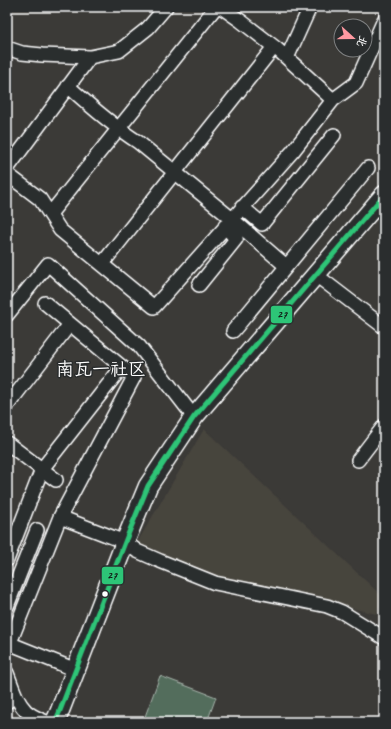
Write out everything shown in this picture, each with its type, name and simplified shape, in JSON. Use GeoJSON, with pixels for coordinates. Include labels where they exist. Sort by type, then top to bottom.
{"type":"FeatureCollection","features":[{"type":"Feature","properties":{"kind":"main road"},"geometry":{"type":"LineString","coordinates":[[55,722],[148,486],[194,417],[384,195]]}},
{"type":"Feature","properties":{"kind":"street"},"geometry":{"type":"LineString","coordinates":[[9,51],[42,55],[90,57],[119,50],[148,28],[166,7]]}},
{"type":"Feature","properties":{"kind":"street"},"geometry":{"type":"LineString","coordinates":[[50,214],[216,7]]}},
{"type":"Feature","properties":{"kind":"street"},"geometry":{"type":"LineString","coordinates":[[287,58],[310,7]]}},
{"type":"Feature","properties":{"kind":"street"},"geometry":{"type":"LineString","coordinates":[[227,9],[287,58],[333,100]]}},
{"type":"Feature","properties":{"kind":"street"},"geometry":{"type":"LineString","coordinates":[[7,174],[40,200],[60,230],[154,307],[228,222],[293,151],[333,100],[356,83],[384,20]]}},
{"type":"Feature","properties":{"kind":"street"},"geometry":{"type":"LineString","coordinates":[[102,264],[274,47]]}},
{"type":"Feature","properties":{"kind":"street"},"geometry":{"type":"LineString","coordinates":[[7,169],[90,57]]}},
{"type":"Feature","properties":{"kind":"street"},"geometry":{"type":"LineString","coordinates":[[68,86],[83,100],[175,172],[228,222],[286,266]]}},
{"type":"Feature","properties":{"kind":"street"},"geometry":{"type":"LineString","coordinates":[[242,207],[262,224],[334,135]]}},
{"type":"Feature","properties":{"kind":"street"},"geometry":{"type":"LineString","coordinates":[[233,331],[368,168]]}},
{"type":"Feature","properties":{"kind":"street"},"geometry":{"type":"LineString","coordinates":[[200,285],[236,239],[228,222]]}},
{"type":"Feature","properties":{"kind":"street"},"geometry":{"type":"LineString","coordinates":[[7,315],[48,264],[138,346],[194,417]]}},
{"type":"Feature","properties":{"kind":"street"},"geometry":{"type":"LineString","coordinates":[[316,275],[384,327]]}},
{"type":"Feature","properties":{"kind":"street"},"geometry":{"type":"LineString","coordinates":[[45,303],[134,378],[60,516],[9,637],[11,644],[76,670]]}},
{"type":"Feature","properties":{"kind":"street"},"geometry":{"type":"LineString","coordinates":[[7,406],[70,324]]}},
{"type":"Feature","properties":{"kind":"street"},"geometry":{"type":"LineString","coordinates":[[7,560],[42,469],[122,367]]}},
{"type":"Feature","properties":{"kind":"street"},"geometry":{"type":"LineString","coordinates":[[358,460],[384,426]]}},
{"type":"Feature","properties":{"kind":"street"},"geometry":{"type":"LineString","coordinates":[[7,443],[56,480]]}},
{"type":"Feature","properties":{"kind":"street"},"geometry":{"type":"LineString","coordinates":[[60,516],[125,542],[137,551],[215,584],[327,606],[342,612],[384,638]]}},
{"type":"Feature","properties":{"kind":"street"},"geometry":{"type":"LineString","coordinates":[[7,606],[38,530]]}},
{"type":"Feature","properties":{"kind":"street"},"geometry":{"type":"LineString","coordinates":[[7,673],[12,702],[34,717],[46,722]]}},
{"type":"Feature","properties":{"kind":"shaded area"},"geometry":{"type":"Polygon","coordinates":[[[204,429],[384,598],[384,601],[376,614],[259,586],[223,584],[135,546],[204,429]]]}},
{"type":"Feature","properties":{"kind":"green space"},"geometry":{"type":"Polygon","coordinates":[[[160,676],[216,697],[207,722],[143,722],[160,676]]]}},
{"type":"Feature","properties":{"kind":"transit line","name":"27"},"geometry":{"type":"LineString","coordinates":[[55,722],[148,486],[194,417],[384,195]]}},
{"type":"Feature","properties":{"kind":"district","name":"南瓦一社区"},"geometry":{"type":"Point","coordinates":[101,369]}}]}
